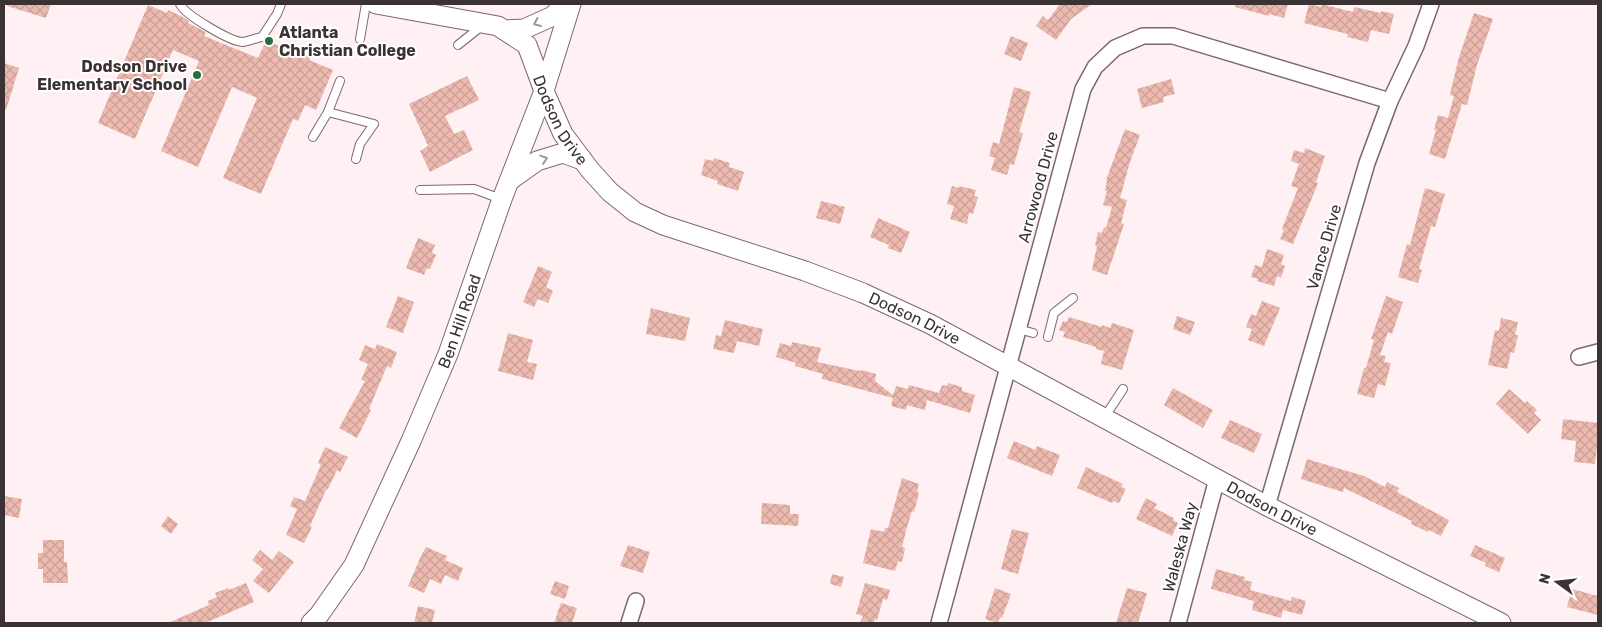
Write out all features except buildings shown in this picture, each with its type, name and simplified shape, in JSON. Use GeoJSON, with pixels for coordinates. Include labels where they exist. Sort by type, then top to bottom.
{"type":"FeatureCollection","features":[{"type":"Feature","properties":{"kind":"street","name":"Dodson Drive"},"geometry":{"type":"LineString","coordinates":[[376,4],[498,26],[527,45],[563,134],[582,160],[610,192],[635,212],[663,225],[805,271],[930,324],[1267,506],[1501,623]]}},
{"type":"Feature","properties":{"kind":"street"},"geometry":{"type":"LineString","coordinates":[[504,30],[524,29],[553,16],[564,4]]}},
{"type":"Feature","properties":{"kind":"street","name":"Ben Hill Road"},"geometry":{"type":"LineString","coordinates":[[311,623],[319,615],[354,565],[407,450],[448,354],[502,199],[544,91],[571,4]]}},
{"type":"Feature","properties":{"kind":"street","name":"Vance Drive"},"geometry":{"type":"LineString","coordinates":[[1267,506],[1367,163],[1390,101],[1416,46],[1431,4]]}},
{"type":"Feature","properties":{"kind":"street","name":"Arrowood Drive"},"geometry":{"type":"LineString","coordinates":[[939,623],[1083,89],[1095,67],[1115,48],[1143,36],[1173,36],[1390,101]]}},
{"type":"Feature","properties":{"kind":"street"},"geometry":{"type":"LineString","coordinates":[[509,181],[536,161],[563,153],[582,160]]}},
{"type":"Feature","properties":{"kind":"street"},"geometry":{"type":"LineString","coordinates":[[1578,357],[1598,352]]}},
{"type":"Feature","properties":{"kind":"street","name":"Waleska Way"},"geometry":{"type":"LineString","coordinates":[[1178,623],[1217,479]]}},
{"type":"Feature","properties":{"kind":"street"},"geometry":{"type":"LineString","coordinates":[[629,623],[636,601]]}},
{"type":"Feature","properties":{"kind":"lane"},"geometry":{"type":"LineString","coordinates":[[180,4],[182,8],[205,26],[242,42],[262,37],[277,14],[280,4]]}},
{"type":"Feature","properties":{"kind":"lane"},"geometry":{"type":"LineString","coordinates":[[360,39],[366,4]]}},
{"type":"Feature","properties":{"kind":"lane"},"geometry":{"type":"LineString","coordinates":[[458,45],[484,24]]}},
{"type":"Feature","properties":{"kind":"lane"},"geometry":{"type":"LineString","coordinates":[[313,137],[328,112],[340,81]]}},
{"type":"Feature","properties":{"kind":"lane"},"geometry":{"type":"LineString","coordinates":[[328,112],[374,124],[360,144],[356,159]]}},
{"type":"Feature","properties":{"kind":"lane"},"geometry":{"type":"LineString","coordinates":[[420,190],[474,190],[502,199]]}},
{"type":"Feature","properties":{"kind":"lane"},"geometry":{"type":"LineString","coordinates":[[1048,337],[1054,313],[1073,298]]}},
{"type":"Feature","properties":{"kind":"lane"},"geometry":{"type":"LineString","coordinates":[[1018,329],[1033,333]]}},
{"type":"Feature","properties":{"kind":"lane"},"geometry":{"type":"LineString","coordinates":[[1104,418],[1123,389]]}},
{"type":"Feature","properties":{"kind":"place","name":"Atlanta Christian College"},"geometry":{"type":"Point","coordinates":[269,41]}},
{"type":"Feature","properties":{"kind":"place","name":"Dodson Drive Elementary School"},"geometry":{"type":"Point","coordinates":[197,75]}}]}
